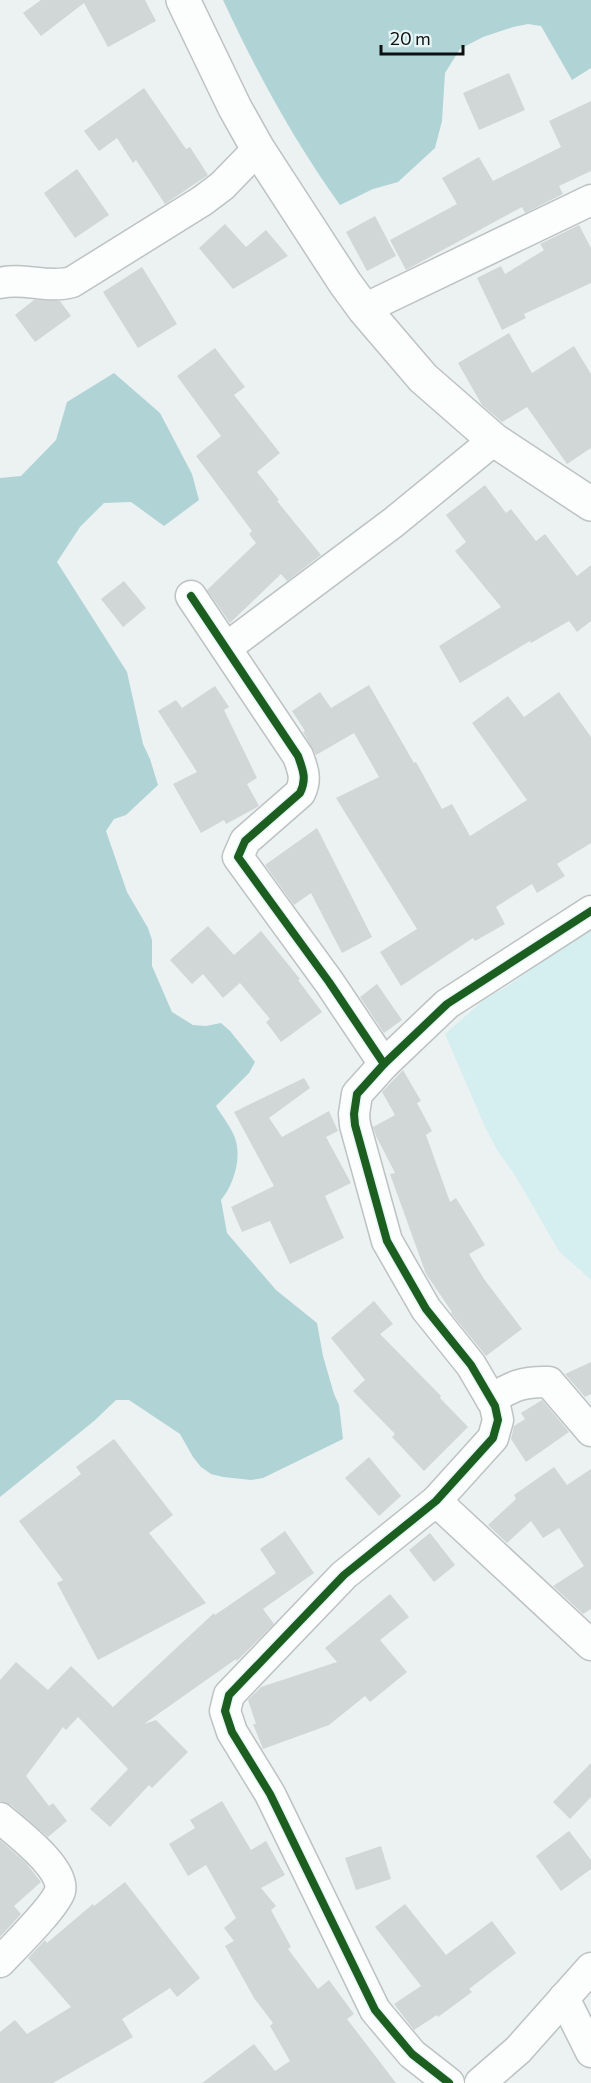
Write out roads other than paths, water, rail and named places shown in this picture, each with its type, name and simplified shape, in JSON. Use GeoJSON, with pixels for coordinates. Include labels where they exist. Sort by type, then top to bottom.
{"type":"FeatureCollection","features":[{"type":"Feature","properties":{"kind":"main road"},"geometry":{"type":"LineString","coordinates":[[183,0],[235,108],[258,149],[364,309],[423,378],[494,440],[591,504]]}},
{"type":"Feature","properties":{"kind":"street"},"geometry":{"type":"LineString","coordinates":[[0,283],[13,280],[61,285],[72,282],[202,201],[222,186],[258,149]]}},
{"type":"Feature","properties":{"kind":"street"},"geometry":{"type":"LineString","coordinates":[[364,309],[591,200]]}},
{"type":"Feature","properties":{"kind":"street"},"geometry":{"type":"LineString","coordinates":[[226,648],[393,522],[494,440]]}},
{"type":"Feature","properties":{"kind":"street"},"geometry":{"type":"LineString","coordinates":[[191,596],[298,756],[305,777],[300,793],[245,842],[238,857],[316,964],[384,1064]]}},
{"type":"Feature","properties":{"kind":"street"},"geometry":{"type":"LineString","coordinates":[[449,2083],[412,2054],[375,2010],[270,1794],[232,1732],[225,1711],[229,1695],[344,1575],[436,1501],[493,1438],[498,1420],[491,1399],[471,1365],[426,1309],[387,1240],[355,1125],[357,1094],[384,1064],[447,1004],[591,911]]}},
{"type":"Feature","properties":{"kind":"street"},"geometry":{"type":"LineString","coordinates":[[491,1399],[515,1385],[549,1382],[591,1431]]}},
{"type":"Feature","properties":{"kind":"street"},"geometry":{"type":"LineString","coordinates":[[436,1501],[591,1645]]}},
{"type":"Feature","properties":{"kind":"street"},"geometry":{"type":"LineString","coordinates":[[0,1818],[36,1849],[54,1870],[60,1890],[53,1904],[0,1962]]}},
{"type":"Feature","properties":{"kind":"street"},"geometry":{"type":"LineString","coordinates":[[480,2083],[518,2050],[591,1968]]}},
{"type":"Feature","properties":{"kind":"street"},"geometry":{"type":"LineString","coordinates":[[564,1998],[591,2052]]}}]}
